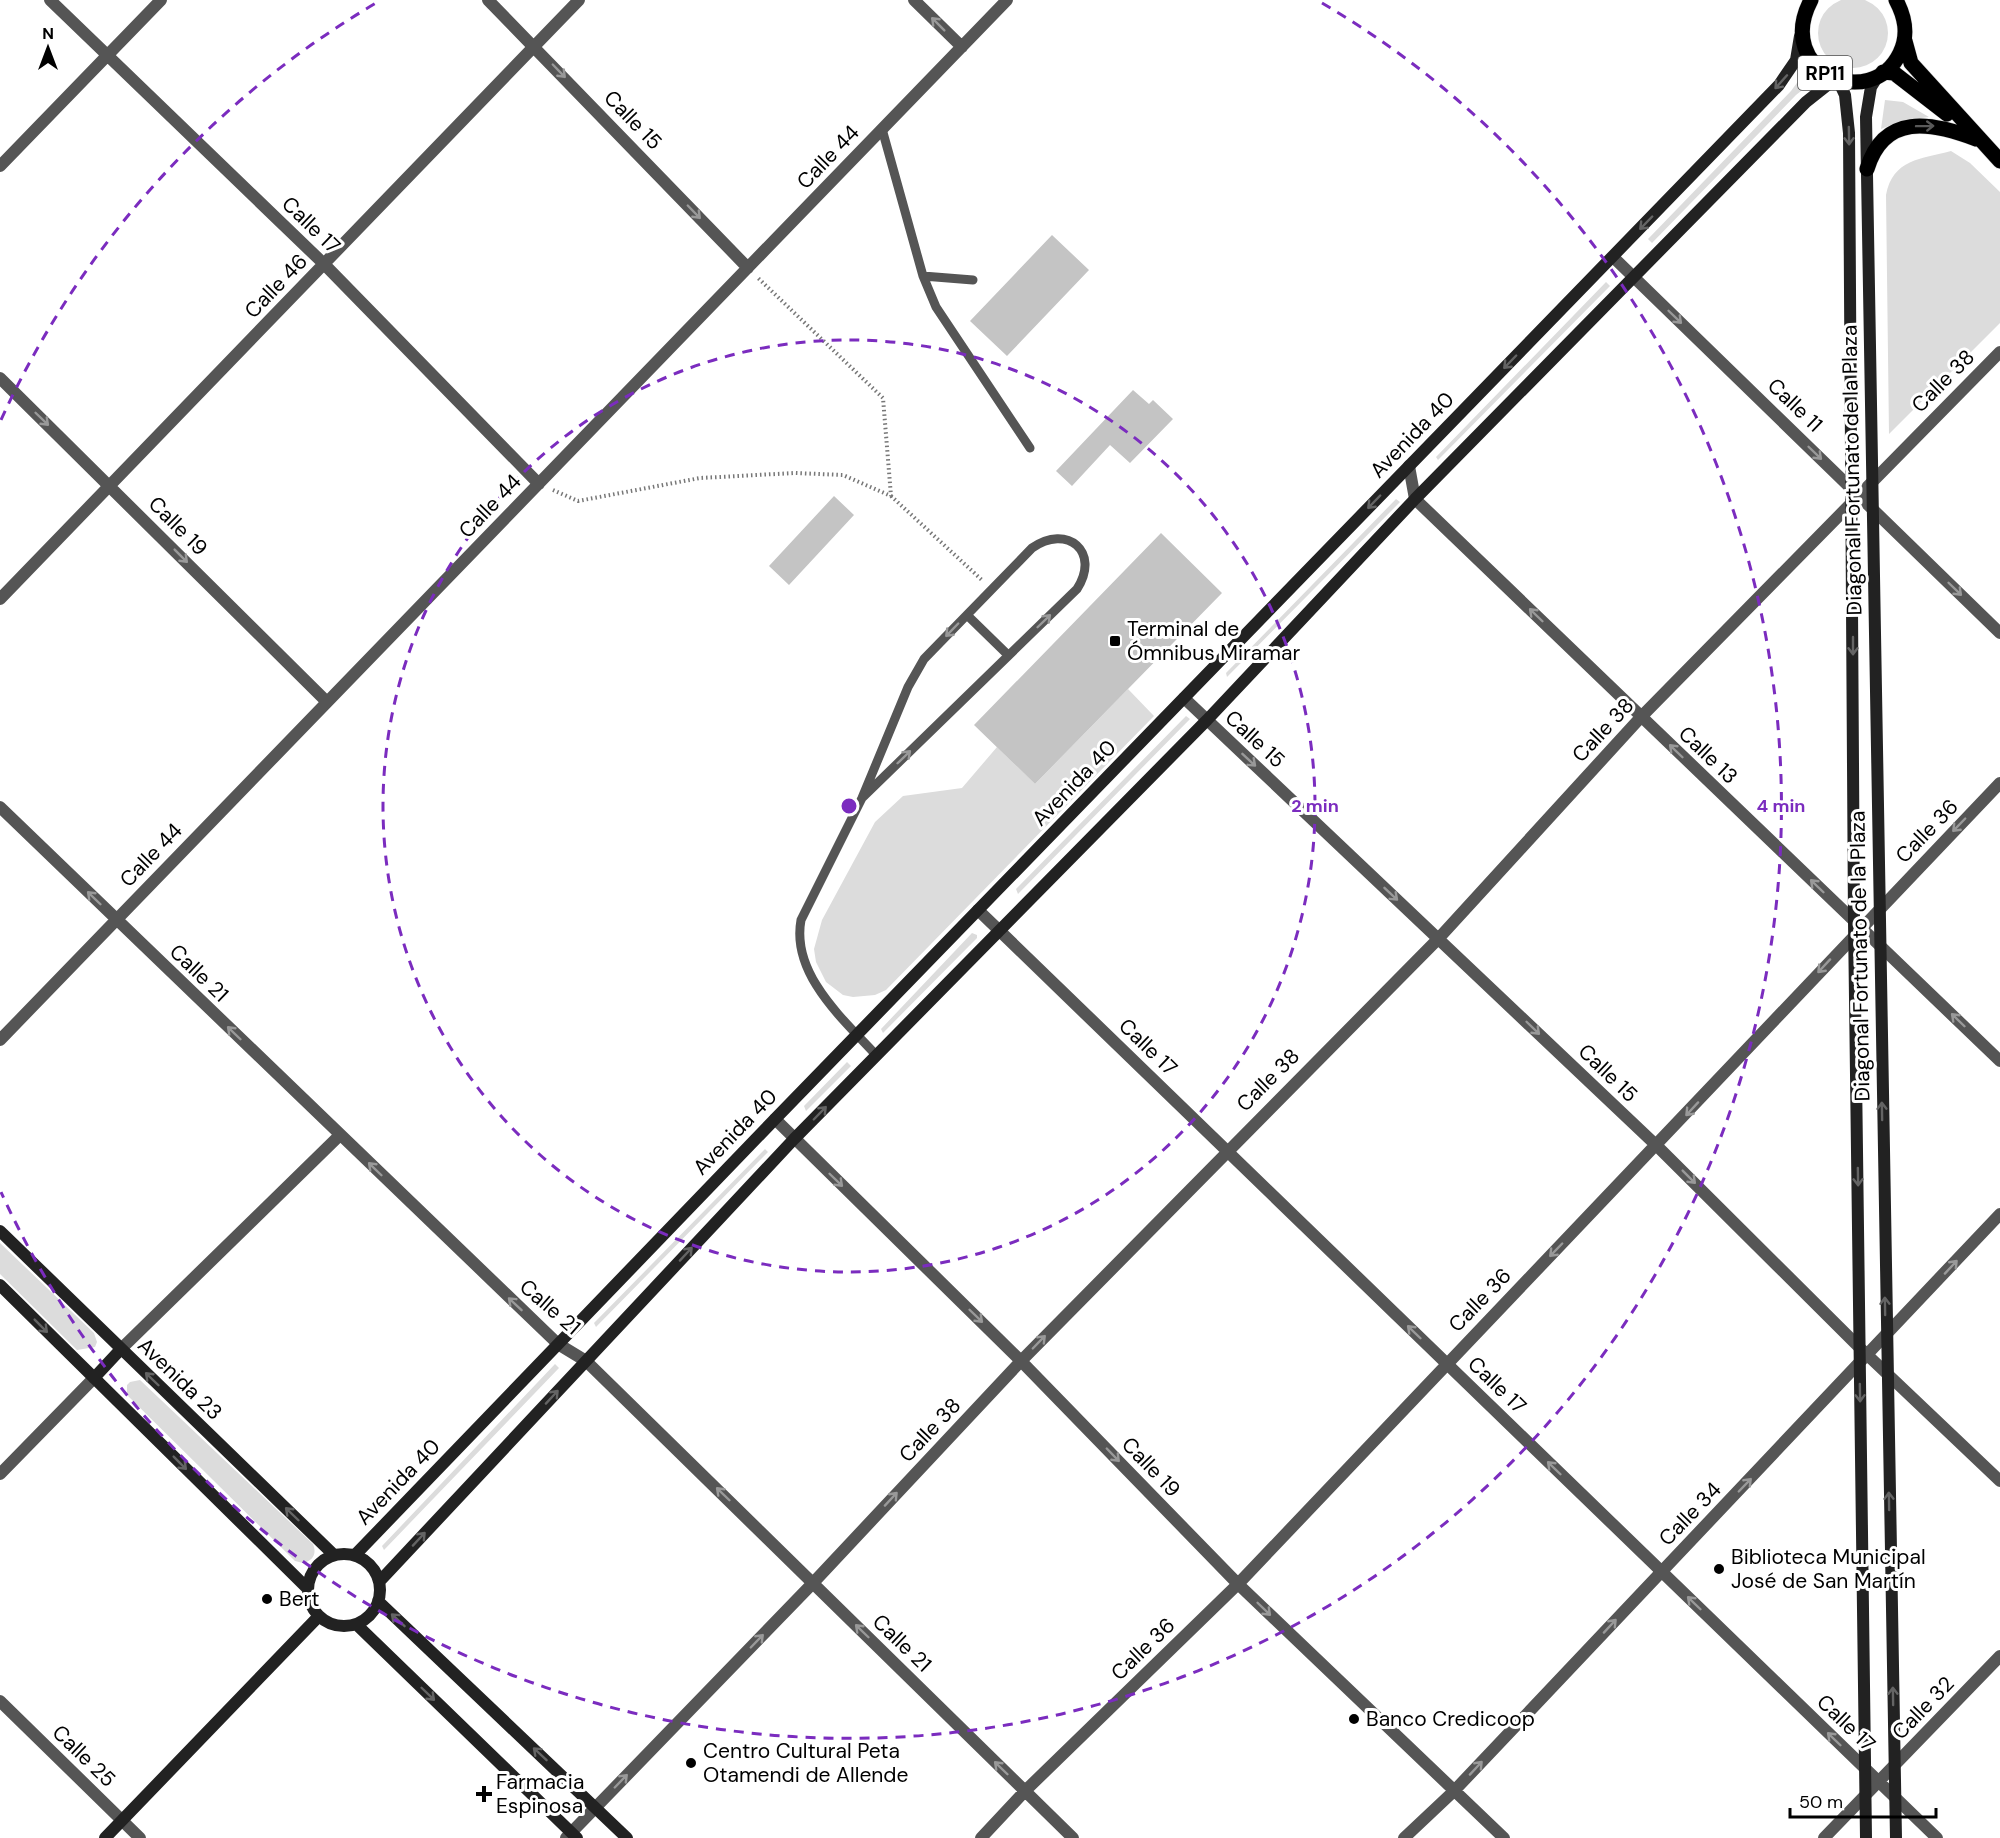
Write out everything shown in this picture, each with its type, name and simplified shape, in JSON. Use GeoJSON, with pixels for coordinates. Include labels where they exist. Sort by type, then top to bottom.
{"type":"FeatureCollection","features":[{"type":"Feature","properties":{"kind":"main road","name":"RP11"},"geometry":{"type":"LineString","coordinates":[[1806,4],[1801,29],[1807,54],[1814,64],[1837,79],[1865,81],[1881,74],[1894,73],[1979,140]]}},
{"type":"Feature","properties":{"kind":"main road","name":"RP11"},"geometry":{"type":"LineString","coordinates":[[1901,4],[1909,60],[2000,161]]}},
{"type":"Feature","properties":{"kind":"main road","name":"Avenida 40"},"geometry":{"type":"LineString","coordinates":[[355,1555],[1789,73],[1796,60],[1801,29]]}},
{"type":"Feature","properties":{"kind":"main road","name":"RP11"},"geometry":{"type":"LineString","coordinates":[[1881,74],[1898,57],[1905,36]]}},
{"type":"Feature","properties":{"kind":"main road","name":"Diagonal Fortunato de la Plaza"},"geometry":{"type":"LineString","coordinates":[[1881,74],[1871,87],[1866,117],[1878,909],[1896,1838]]}},
{"type":"Feature","properties":{"kind":"main road","name":"RP11"},"geometry":{"type":"LineString","coordinates":[[379,1582],[794,1139],[998,929],[1207,720],[1415,499],[1633,276],[1806,102],[1837,79]]}},
{"type":"Feature","properties":{"kind":"main road","name":"Diagonal Fortunato de la Plaza"},"geometry":{"type":"LineString","coordinates":[[1837,79],[1846,101],[1849,133],[1855,495],[1856,928],[1863,1356],[1866,1838]]}},
{"type":"Feature","properties":{"kind":"main road"},"geometry":{"type":"LineString","coordinates":[[1867,169],[1877,144],[1899,130],[1937,126],[1979,140]]}},
{"type":"Feature","properties":{"kind":"main road","name":"Avenida 23"},"geometry":{"type":"LineString","coordinates":[[0,1231],[334,1555]]}},
{"type":"Feature","properties":{"kind":"main road"},"geometry":{"type":"LineString","coordinates":[[0,1285],[308,1588]]}},
{"type":"Feature","properties":{"kind":"main road"},"geometry":{"type":"LineString","coordinates":[[94,1378],[121,1349]]}},
{"type":"Feature","properties":{"kind":"main road","name":"Avenida 40"},"geometry":{"type":"LineString","coordinates":[[334,1555],[355,1555],[371,1565],[379,1582]]}},
{"type":"Feature","properties":{"kind":"main road"},"geometry":{"type":"LineString","coordinates":[[334,1555],[315,1567],[308,1588],[308,1598],[319,1616],[336,1625],[356,1624],[366,1619],[378,1601],[379,1582]]}},
{"type":"Feature","properties":{"kind":"main road"},"geometry":{"type":"LineString","coordinates":[[378,1601],[627,1838]]}},
{"type":"Feature","properties":{"kind":"main road"},"geometry":{"type":"LineString","coordinates":[[105,1838],[319,1616]]}},
{"type":"Feature","properties":{"kind":"main road"},"geometry":{"type":"LineString","coordinates":[[356,1624],[572,1836]]}},
{"type":"Feature","properties":{"kind":"street","name":"Calle 17"},"geometry":{"type":"LineString","coordinates":[[50,0],[324,264],[539,484]]}},
{"type":"Feature","properties":{"kind":"street"},"geometry":{"type":"LineString","coordinates":[[0,166],[161,0]]}},
{"type":"Feature","properties":{"kind":"street","name":"Calle 15"},"geometry":{"type":"LineString","coordinates":[[488,0],[748,268]]}},
{"type":"Feature","properties":{"kind":"street","name":"Calle 46"},"geometry":{"type":"LineString","coordinates":[[0,599],[579,0]]}},
{"type":"Feature","properties":{"kind":"street"},"geometry":{"type":"LineString","coordinates":[[914,0],[962,47]]}},
{"type":"Feature","properties":{"kind":"street","name":"Calle 44"},"geometry":{"type":"LineString","coordinates":[[0,1040],[1007,0]]}},
{"type":"Feature","properties":{"kind":"street","name":"Calle 11"},"geometry":{"type":"LineString","coordinates":[[1613,257],[1855,495],[2000,633]]}},
{"type":"Feature","properties":{"kind":"street","name":"Calle 38"},"geometry":{"type":"LineString","coordinates":[[572,1836],[596,1807],[813,1583],[1021,1360],[1438,938],[1641,717],[1855,495],[1872,481],[2000,352]]}},
{"type":"Feature","properties":{"kind":"street","name":"Calle 19"},"geometry":{"type":"LineString","coordinates":[[0,378],[327,702]]}},
{"type":"Feature","properties":{"kind":"street"},"geometry":{"type":"LineString","coordinates":[[1409,466],[1415,499]]}},
{"type":"Feature","properties":{"kind":"street","name":"Calle 13"},"geometry":{"type":"LineString","coordinates":[[1415,499],[1856,928],[1879,943],[2000,1061]]}},
{"type":"Feature","properties":{"kind":"street","name":"Calle 15"},"geometry":{"type":"LineString","coordinates":[[1184,698],[1657,1146],[1863,1356],[1887,1374],[2000,1481]]}},
{"type":"Feature","properties":{"kind":"street","name":"Calle 36"},"geometry":{"type":"LineString","coordinates":[[981,1838],[1025,1791],[1238,1584],[1446,1363],[1657,1146],[1856,928],[1878,909],[2000,783]]}},
{"type":"Feature","properties":{"kind":"street","name":"Calle 21"},"geometry":{"type":"LineString","coordinates":[[0,807],[558,1344],[586,1360],[1073,1838]]}},
{"type":"Feature","properties":{"kind":"street","name":"Calle 17"},"geometry":{"type":"LineString","coordinates":[[978,909],[1937,1838]]}},
{"type":"Feature","properties":{"kind":"street","name":"Calle 19"},"geometry":{"type":"LineString","coordinates":[[775,1119],[1021,1360],[1238,1584],[1504,1838]]}},
{"type":"Feature","properties":{"kind":"street"},"geometry":{"type":"LineString","coordinates":[[121,1349],[340,1135]]}},
{"type":"Feature","properties":{"kind":"street","name":"Calle 34"},"geometry":{"type":"LineString","coordinates":[[1404,1838],[1454,1791],[1863,1356],[1886,1336],[2000,1214]]}},
{"type":"Feature","properties":{"kind":"street"},"geometry":{"type":"LineString","coordinates":[[0,1474],[94,1378]]}},
{"type":"Feature","properties":{"kind":"street","name":"Calle 32"},"geometry":{"type":"LineString","coordinates":[[1824,1838],[2000,1656]]}},
{"type":"Feature","properties":{"kind":"street","name":"Calle 25"},"geometry":{"type":"LineString","coordinates":[[0,1701],[140,1838]]}},
{"type":"Feature","properties":{"kind":"lane"},"geometry":{"type":"LineString","coordinates":[[882,129],[923,276],[936,307],[1030,448]]}},
{"type":"Feature","properties":{"kind":"lane"},"geometry":{"type":"LineString","coordinates":[[923,276],[973,280]]}},
{"type":"Feature","properties":{"kind":"lane"},"geometry":{"type":"LineString","coordinates":[[862,798],[1077,589],[1084,578],[1084,555],[1078,545],[1060,539],[1039,543],[924,659],[908,687],[862,798],[808,906],[799,934],[800,952],[806,968],[876,1055]]}},
{"type":"Feature","properties":{"kind":"lane"},"geometry":{"type":"LineString","coordinates":[[967,615],[1008,655]]}},
{"type":"Feature","properties":{"kind":"path"},"geometry":{"type":"LineString","coordinates":[[748,268],[883,398],[891,496]]}},
{"type":"Feature","properties":{"kind":"path"},"geometry":{"type":"LineString","coordinates":[[539,484],[578,501],[700,478],[795,473],[843,475],[891,496],[985,583],[994,576]]}},
{"type":"Feature","properties":{"kind":"shaded area"},"geometry":{"type":"Polygon","coordinates":[[[1846,-2],[1860,-2],[1873,4],[1882,13],[1888,26],[1886,46],[1878,58],[1860,68],[1846,68],[1833,62],[1824,53],[1818,40],[1818,26],[1824,13],[1833,4],[1846,-2]]]}},
{"type":"Feature","properties":{"kind":"shaded area"},"geometry":{"type":"Polygon","coordinates":[[[1802,76],[1810,84],[1796,95],[1652,243],[1648,239],[1791,91],[1802,76]]]}},
{"type":"Feature","properties":{"kind":"shaded area"},"geometry":{"type":"Polygon","coordinates":[[[1885,100],[1903,102],[1929,117],[1901,121],[1881,129],[1885,100]]]}},
{"type":"Feature","properties":{"kind":"shaded area"},"geometry":{"type":"Polygon","coordinates":[[[1951,151],[1970,163],[2000,192],[2000,323],[1889,434],[1886,195],[1895,174],[1902,167],[1919,159],[1951,151]]]}},
{"type":"Feature","properties":{"kind":"shaded area"},"geometry":{"type":"Polygon","coordinates":[[[1606,282],[1610,286],[1438,460],[1436,457],[1606,282]]]}},
{"type":"Feature","properties":{"kind":"shaded area"},"geometry":{"type":"Polygon","coordinates":[[[1396,499],[1400,502],[1227,677],[1226,673],[1396,499]]]}},
{"type":"Feature","properties":{"kind":"shaded area"},"geometry":{"type":"Polygon","coordinates":[[[1128,689],[1154,716],[886,990],[875,995],[853,997],[843,995],[826,982],[816,962],[814,949],[822,920],[875,822],[903,796],[962,788],[997,747],[1035,784],[1128,689]]]}},
{"type":"Feature","properties":{"kind":"shaded area"},"geometry":{"type":"Polygon","coordinates":[[[1186,716],[1190,719],[1018,894],[1016,889],[1186,716]]]}},
{"type":"Feature","properties":{"kind":"shaded area"},"geometry":{"type":"Polygon","coordinates":[[[972,933],[977,935],[977,938],[883,1033],[881,1029],[972,933]]]}},
{"type":"Feature","properties":{"kind":"shaded area"},"geometry":{"type":"Polygon","coordinates":[[[847,1062],[851,1066],[806,1111],[804,1106],[847,1062]]]}},
{"type":"Feature","properties":{"kind":"shaded area"},"geometry":{"type":"Polygon","coordinates":[[[765,1149],[768,1152],[596,1327],[594,1323],[765,1149]]]}},
{"type":"Feature","properties":{"kind":"shaded area"},"geometry":{"type":"Polygon","coordinates":[[[0,1243],[94,1333],[97,1342],[95,1347],[77,1350],[0,1274],[0,1243]]]}},
{"type":"Feature","properties":{"kind":"shaded area"},"geometry":{"type":"Polygon","coordinates":[[[555,1364],[559,1368],[384,1550],[382,1546],[555,1364]]]}},
{"type":"Feature","properties":{"kind":"shaded area"},"geometry":{"type":"Polygon","coordinates":[[[140,1380],[313,1544],[315,1551],[312,1559],[303,1563],[295,1561],[127,1395],[127,1385],[140,1380]]]}},
{"type":"Feature","properties":{"kind":"building"},"geometry":{"type":"Polygon","coordinates":[[[1052,235],[1089,270],[1007,356],[970,321],[1052,235]]]}},
{"type":"Feature","properties":{"kind":"building"},"geometry":{"type":"Polygon","coordinates":[[[1133,390],[1149,404],[1153,400],[1173,419],[1130,463],[1110,445],[1072,486],[1056,471],[1133,390]]]}},
{"type":"Feature","properties":{"kind":"building"},"geometry":{"type":"Polygon","coordinates":[[[834,496],[854,515],[789,585],[769,566],[834,496]]]}},
{"type":"Feature","properties":{"kind":"building","name":"Terminal de Ómnibus Miramar"},"geometry":{"type":"Polygon","coordinates":[[[1161,533],[1222,593],[1035,784],[974,725],[1161,533]]]}},
{"type":"Feature","properties":{"kind":"place","name":"Terminal de Ómnibus Miramar"},"geometry":{"type":"Point","coordinates":[1115,641]}},
{"type":"Feature","properties":{"kind":"place","name":"Biblioteca Municipal José de San Martín"},"geometry":{"type":"Point","coordinates":[1719,1569]}},
{"type":"Feature","properties":{"kind":"place","name":"Bert"},"geometry":{"type":"Point","coordinates":[267,1599]}},
{"type":"Feature","properties":{"kind":"place","name":"Banco Credicoop"},"geometry":{"type":"Point","coordinates":[1354,1719]}},
{"type":"Feature","properties":{"kind":"place","name":"Centro Cultural Peta Otamendi de Allende"},"geometry":{"type":"Point","coordinates":[691,1763]}},
{"type":"Feature","properties":{"kind":"place","name":"Farmacia Espinosa"},"geometry":{"type":"Point","coordinates":[484,1794]}}]}
